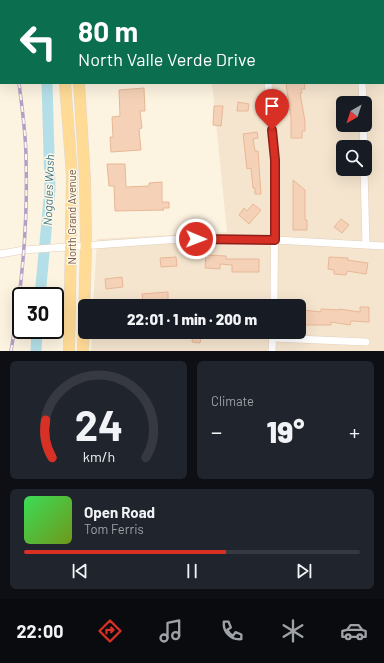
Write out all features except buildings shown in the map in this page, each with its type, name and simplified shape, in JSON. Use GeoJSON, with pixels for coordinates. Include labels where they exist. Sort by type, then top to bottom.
{"type":"FeatureCollection","features":[{"type":"Feature","properties":{"kind":"main road","name":"North Grand Avenue"},"geometry":{"type":"LineString","coordinates":[[64,84],[72,175],[72,247],[69,351]]}},
{"type":"Feature","properties":{"kind":"main road","name":"North Grand Avenue"},"geometry":{"type":"LineString","coordinates":[[79,84],[85,179],[86,246],[82,351]]}},
{"type":"Feature","properties":{"kind":"street"},"geometry":{"type":"LineString","coordinates":[[268,84],[275,160],[274,299]]}},
{"type":"Feature","properties":{"kind":"street"},"geometry":{"type":"LineString","coordinates":[[362,84],[363,96]]}},
{"type":"Feature","properties":{"kind":"street"},"geometry":{"type":"LineString","coordinates":[[364,176],[366,245]]}},
{"type":"Feature","properties":{"kind":"street"},"geometry":{"type":"LineString","coordinates":[[0,254],[53,248],[180,239],[275,240],[384,246]]}},
{"type":"Feature","properties":{"kind":"street"},"geometry":{"type":"LineString","coordinates":[[306,337],[366,342]]}},
{"type":"Feature","properties":{"kind":"street"},"geometry":{"type":"LineString","coordinates":[[272,351],[273,339]]}},
{"type":"Feature","properties":{"kind":"shaded area"},"geometry":{"type":"Polygon","coordinates":[[[212,84],[384,84],[384,351],[91,351],[92,339],[306,339],[306,299],[93,299],[97,239],[227,232],[212,84]]]}},
{"type":"Feature","properties":{"kind":"waterway","name":"Nogales Wash"},"geometry":{"type":"LineString","coordinates":[[41,287],[50,189],[47,84]]}},
{"type":"Feature","properties":{"kind":"waterway","name":"Nogales Wash"},"geometry":{"type":"LineString","coordinates":[[36,351],[37,339]]}},
{"type":"Feature","properties":{"kind":"railway"},"geometry":{"type":"LineString","coordinates":[[11,351],[21,280],[26,208],[24,121],[19,84]]}},
{"type":"Feature","properties":{"kind":"route"},"geometry":{"type":"LineString","coordinates":[[196,239],[275,240],[275,160],[272,130]]}}]}
